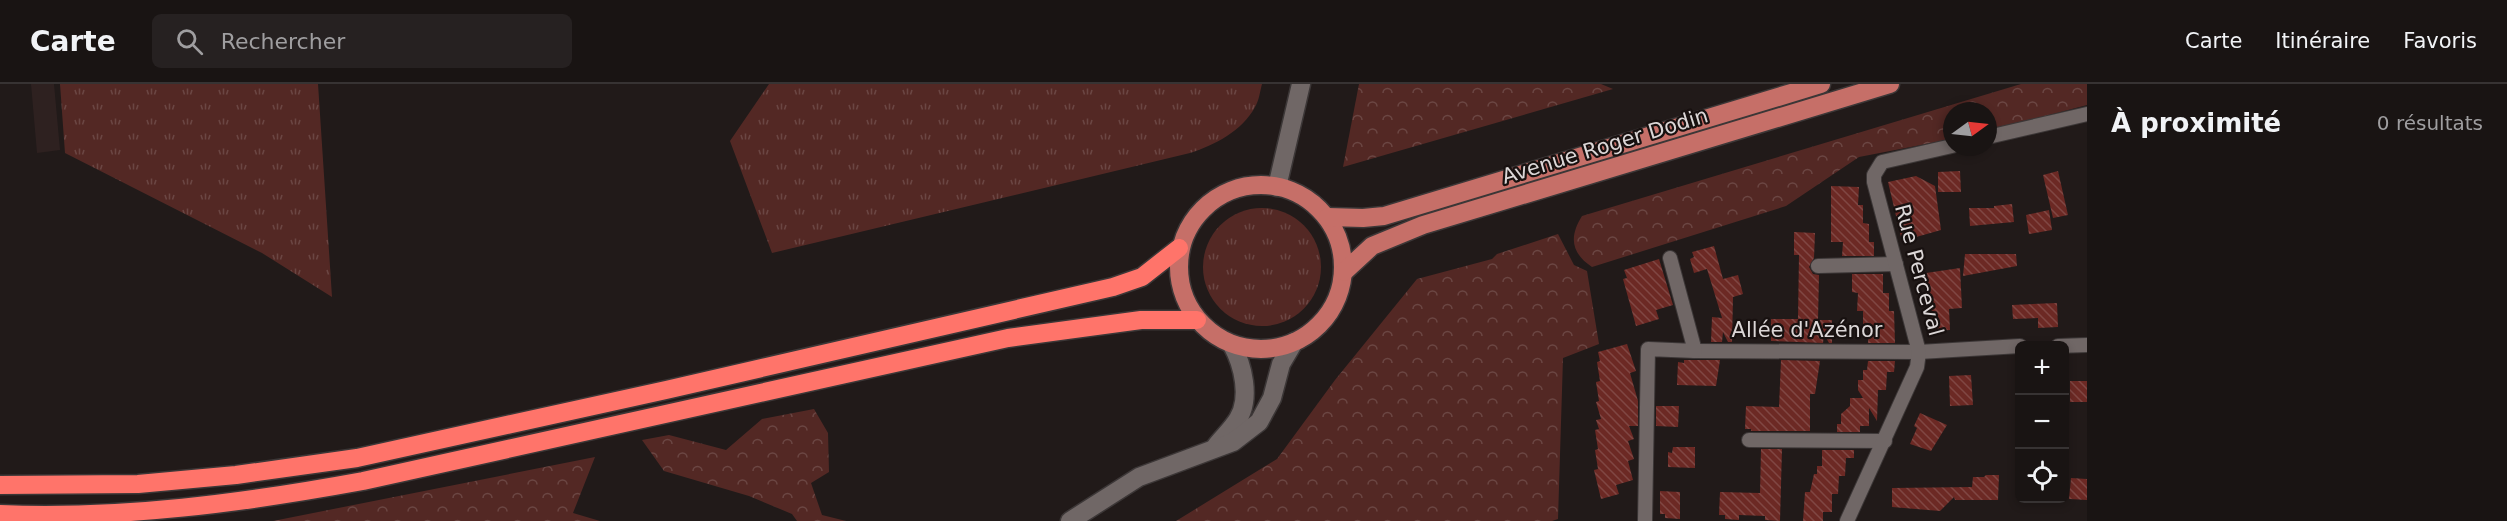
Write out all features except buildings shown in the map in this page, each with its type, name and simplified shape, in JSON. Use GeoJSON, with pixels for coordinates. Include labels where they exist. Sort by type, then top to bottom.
{"type":"FeatureCollection","features":[{"type":"Feature","properties":{"kind":"highway"},"geometry":{"type":"LineString","coordinates":[[0,485],[138,484],[236,475],[357,458],[666,390],[1113,287],[1142,277],[1179,248]]}},
{"type":"Feature","properties":{"kind":"highway"},"geometry":{"type":"LineString","coordinates":[[0,514],[141,512],[303,492],[386,476],[999,340],[1141,320],[1197,320]]}},
{"type":"Feature","properties":{"kind":"main road","name":"Avenue Roger Dodin"},"geometry":{"type":"LineString","coordinates":[[1328,217],[1384,216],[1821,84]]}},
{"type":"Feature","properties":{"kind":"main road","name":"Avenue Roger Dodin"},"geometry":{"type":"LineString","coordinates":[[1344,272],[1372,246],[1404,232],[1890,84]]}},
{"type":"Feature","properties":{"kind":"main road"},"geometry":{"type":"LineString","coordinates":[[1250,186],[1277,187],[1310,200],[1328,217],[1342,251],[1344,272],[1340,293],[1331,316],[1311,335],[1272,348],[1255,349],[1232,345],[1197,320],[1187,302],[1181,284],[1179,248],[1185,231],[1202,208],[1225,192],[1250,186]]}},
{"type":"Feature","properties":{"kind":"street"},"geometry":{"type":"LineString","coordinates":[[1277,187],[1301,84]]}},
{"type":"Feature","properties":{"kind":"street"},"geometry":{"type":"LineString","coordinates":[[1997,135],[2087,114]]}},
{"type":"Feature","properties":{"kind":"street","name":"Rue Perceval"},"geometry":{"type":"LineString","coordinates":[[1848,521],[1917,367],[1918,352],[1874,175],[1882,162],[1943,148]]}},
{"type":"Feature","properties":{"kind":"street"},"geometry":{"type":"LineString","coordinates":[[1670,258],[1695,351]]}},
{"type":"Feature","properties":{"kind":"street"},"geometry":{"type":"LineString","coordinates":[[1818,266],[1896,264]]}},
{"type":"Feature","properties":{"kind":"street"},"geometry":{"type":"LineString","coordinates":[[1070,521],[1139,477],[1233,442],[1259,422],[1272,398],[1281,364],[1294,342]]}},
{"type":"Feature","properties":{"kind":"street"},"geometry":{"type":"LineString","coordinates":[[1215,447],[1239,418],[1242,406],[1245,376],[1232,345]]}},
{"type":"Feature","properties":{"kind":"street"},"geometry":{"type":"LineString","coordinates":[[2069,345],[2087,345]]}},
{"type":"Feature","properties":{"kind":"street","name":"Allée d'Azénor"},"geometry":{"type":"LineString","coordinates":[[1645,521],[1648,349],[1918,352],[2015,346]]}},
{"type":"Feature","properties":{"kind":"street"},"geometry":{"type":"LineString","coordinates":[[1749,440],[1885,441]]}},
{"type":"Feature","properties":{"kind":"shaded area"},"geometry":{"type":"Polygon","coordinates":[[[31,84],[54,84],[60,150],[37,153],[31,84]]]}},
{"type":"Feature","properties":{"kind":"green space"},"geometry":{"type":"Polygon","coordinates":[[[60,84],[318,84],[332,297],[262,253],[65,153],[60,84]]]}},
{"type":"Feature","properties":{"kind":"green space"},"geometry":{"type":"Polygon","coordinates":[[[769,84],[1262,84],[1256,105],[1243,123],[1227,136],[1190,153],[772,253],[730,141],[769,84]]]}},
{"type":"Feature","properties":{"kind":"green space"},"geometry":{"type":"Polygon","coordinates":[[[1359,84],[1601,84],[1613,89],[1343,167],[1359,84]]]}},
{"type":"Feature","properties":{"kind":"green space"},"geometry":{"type":"Polygon","coordinates":[[[2021,84],[2087,84],[2087,105],[1997,129],[1997,102],[1961,102],[2021,84]]]}},
{"type":"Feature","properties":{"kind":"green space"},"geometry":{"type":"Polygon","coordinates":[[[1943,107],[1943,141],[1859,157],[1786,206],[1592,267],[1580,256],[1574,244],[1575,231],[1582,216],[1943,107]]]}},
{"type":"Feature","properties":{"kind":"green space"},"geometry":{"type":"Polygon","coordinates":[[[1262,208],[1285,212],[1304,225],[1317,244],[1321,267],[1317,290],[1304,309],[1285,322],[1262,326],[1239,322],[1220,309],[1207,290],[1203,267],[1207,244],[1220,225],[1239,212],[1262,208]]]}},
{"type":"Feature","properties":{"kind":"green space"},"geometry":{"type":"Polygon","coordinates":[[[1558,234],[1574,265],[1587,271],[1599,344],[1563,358],[1558,519],[1552,521],[1176,521],[1277,459],[1335,380],[1417,279],[1492,259],[1497,254],[1558,234]]]}},
{"type":"Feature","properties":{"kind":"green space"},"geometry":{"type":"Polygon","coordinates":[[[814,409],[828,433],[829,472],[811,483],[822,515],[846,521],[797,521],[792,514],[749,496],[664,471],[642,440],[669,435],[726,450],[762,419],[814,409]]]}},
{"type":"Feature","properties":{"kind":"green space"},"geometry":{"type":"Polygon","coordinates":[[[595,457],[573,513],[600,521],[273,521],[595,457]]]}}]}
